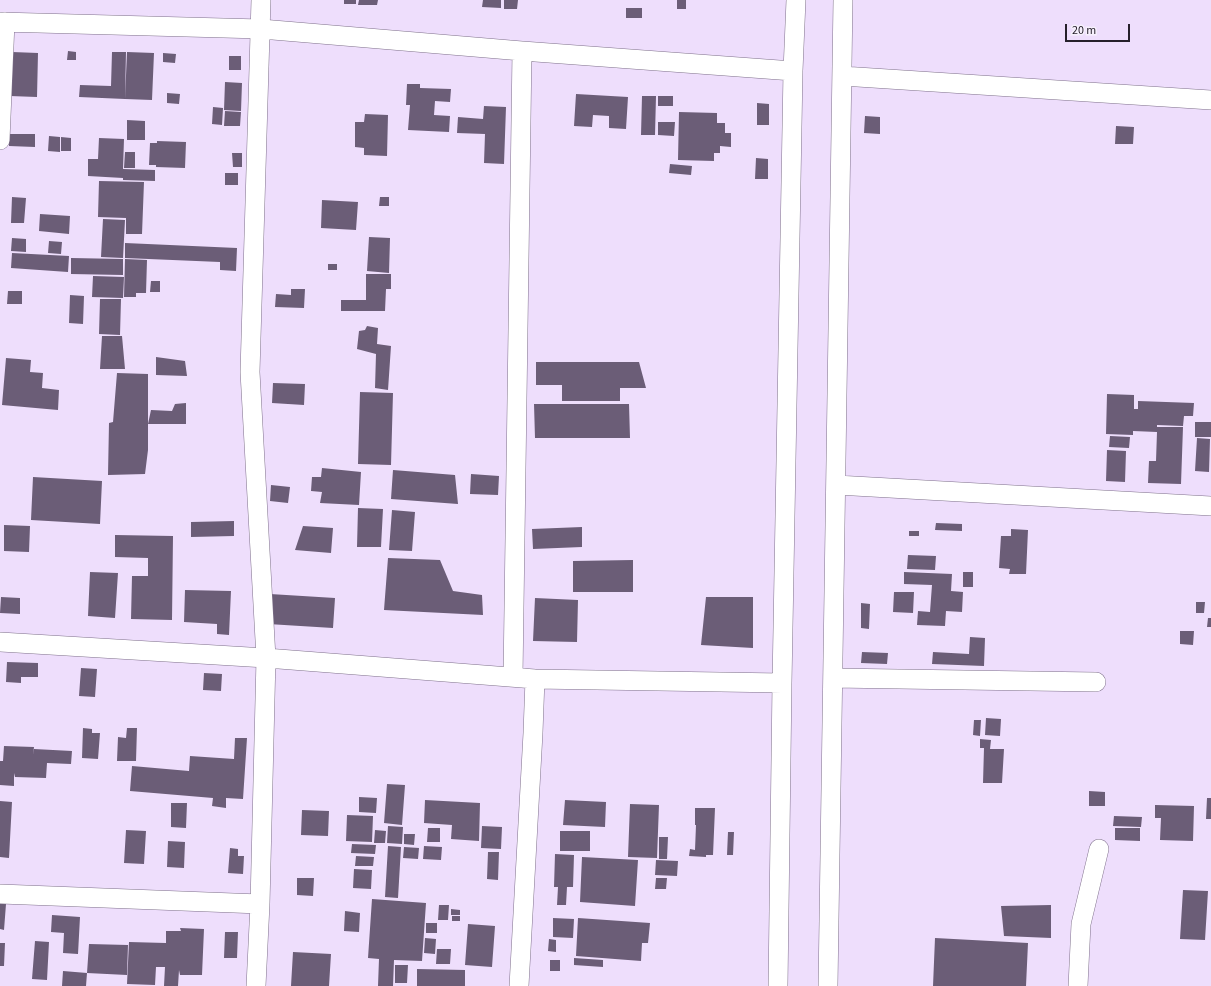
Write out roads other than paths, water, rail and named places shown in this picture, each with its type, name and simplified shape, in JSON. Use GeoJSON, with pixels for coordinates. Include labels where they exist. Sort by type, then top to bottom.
{"type":"FeatureCollection","features":[{"type":"Feature","properties":{"kind":"street"},"geometry":{"type":"LineString","coordinates":[[256,986],[260,904],[266,658],[250,372],[261,0]]}},
{"type":"Feature","properties":{"kind":"street"},"geometry":{"type":"LineString","coordinates":[[778,986],[793,71],[796,0]]}},
{"type":"Feature","properties":{"kind":"street"},"geometry":{"type":"LineString","coordinates":[[828,986],[842,0]]}},
{"type":"Feature","properties":{"kind":"street"},"geometry":{"type":"LineString","coordinates":[[0,140],[3,22],[261,29],[522,51],[793,71]]}},
{"type":"Feature","properties":{"kind":"street"},"geometry":{"type":"LineString","coordinates":[[513,677],[522,51]]}},
{"type":"Feature","properties":{"kind":"street"},"geometry":{"type":"LineString","coordinates":[[842,76],[1211,100]]}},
{"type":"Feature","properties":{"kind":"street"},"geometry":{"type":"LineString","coordinates":[[836,485],[1211,506]]}},
{"type":"Feature","properties":{"kind":"street"},"geometry":{"type":"LineString","coordinates":[[0,642],[266,658],[535,679],[782,683]]}},
{"type":"Feature","properties":{"kind":"street"},"geometry":{"type":"LineString","coordinates":[[833,678],[1096,682]]}},
{"type":"Feature","properties":{"kind":"street"},"geometry":{"type":"LineString","coordinates":[[519,986],[535,679]]}},
{"type":"Feature","properties":{"kind":"street"},"geometry":{"type":"LineString","coordinates":[[1078,986],[1081,924],[1099,849]]}},
{"type":"Feature","properties":{"kind":"street"},"geometry":{"type":"LineString","coordinates":[[0,894],[260,904]]}}]}
